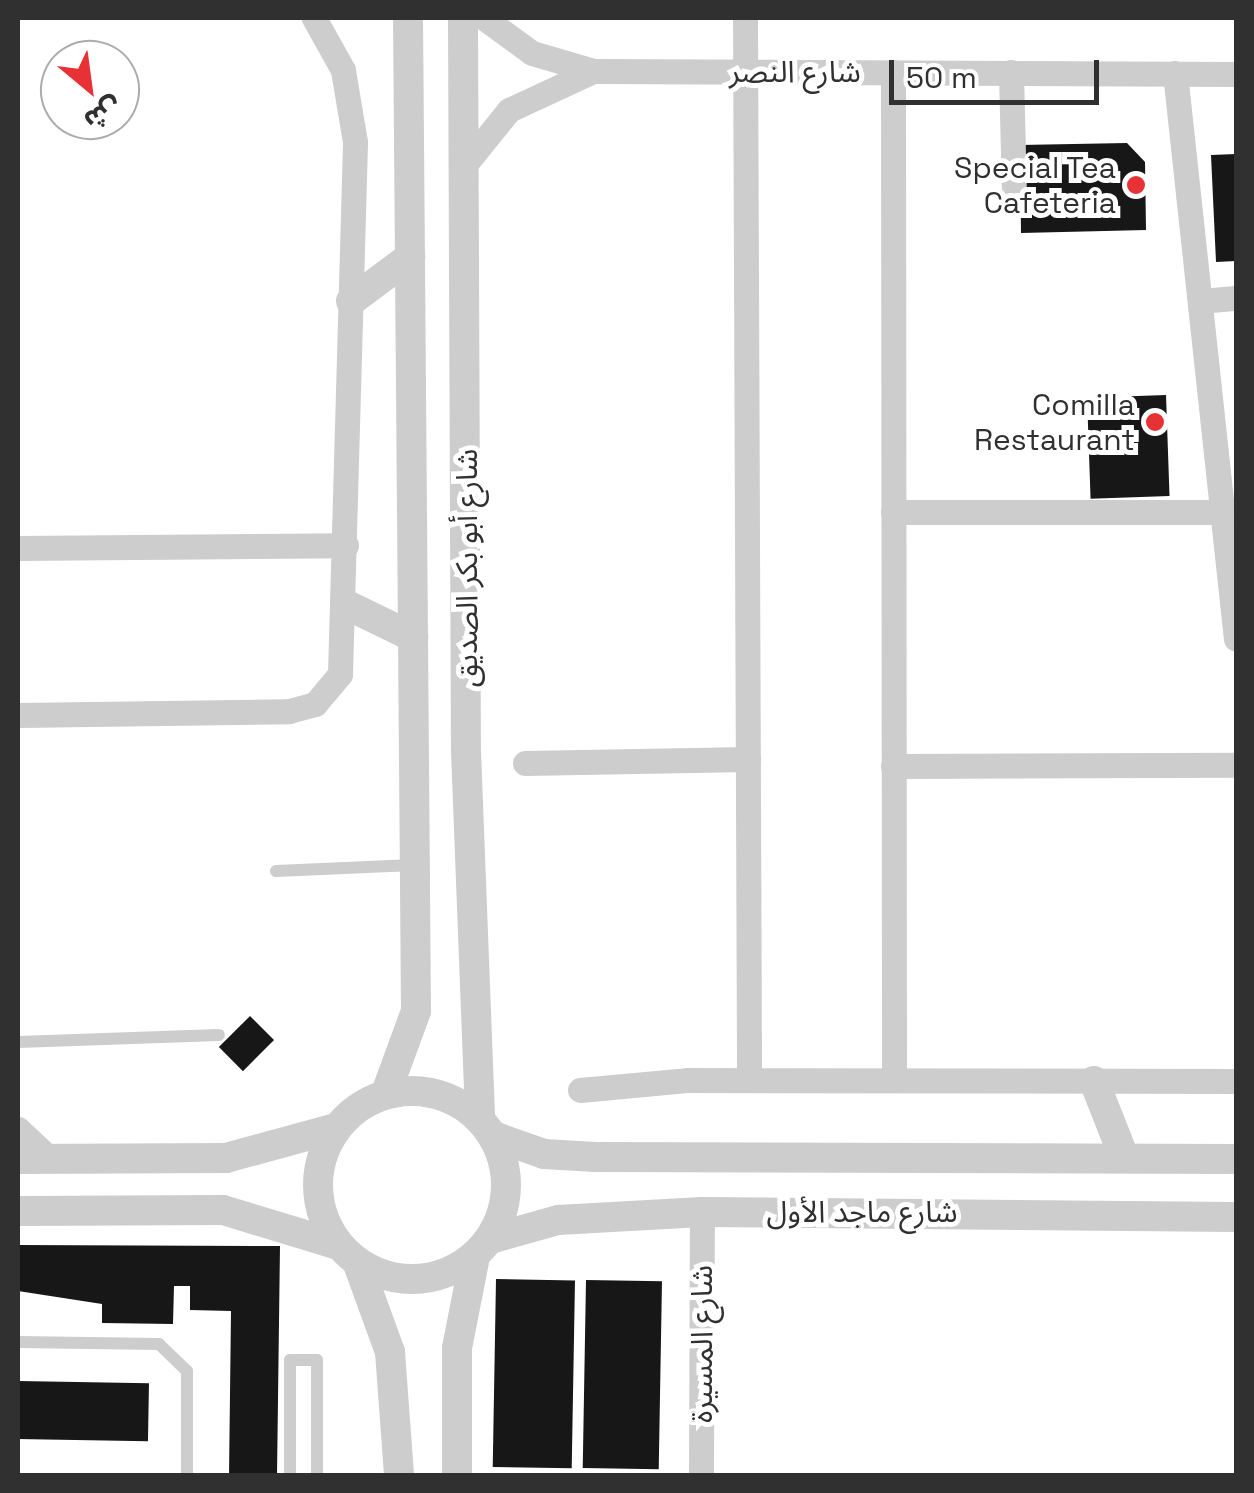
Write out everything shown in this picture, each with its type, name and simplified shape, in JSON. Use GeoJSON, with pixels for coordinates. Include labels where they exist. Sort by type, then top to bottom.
{"type":"FeatureCollection","features":[{"type":"Feature","properties":{"kind":"street"},"geometry":{"type":"LineString","coordinates":[[18,715],[302,709],[340,674],[354,118],[344,70],[314,18]]}},
{"type":"Feature","properties":{"kind":"street","name":"شارع أبو بكر الصديق"},"geometry":{"type":"LineString","coordinates":[[386,1094],[416,1011],[408,18]]}},
{"type":"Feature","properties":{"kind":"street","name":"شارع أبو بكر الصديق"},"geometry":{"type":"LineString","coordinates":[[463,18],[462,167],[487,1127]]}},
{"type":"Feature","properties":{"kind":"street","name":"شارع النصر"},"geometry":{"type":"LineString","coordinates":[[484,18],[532,53],[593,71],[1236,74]]}},
{"type":"Feature","properties":{"kind":"street"},"geometry":{"type":"LineString","coordinates":[[745,18],[749,1080]]}},
{"type":"Feature","properties":{"kind":"street","name":"شارع النصر"},"geometry":{"type":"LineString","coordinates":[[462,167],[509,110],[593,71]]}},
{"type":"Feature","properties":{"kind":"street"},"geometry":{"type":"LineString","coordinates":[[892,72],[894,1080]]}},
{"type":"Feature","properties":{"kind":"street"},"geometry":{"type":"LineString","coordinates":[[1011,72],[1014,192]]}},
{"type":"Feature","properties":{"kind":"street"},"geometry":{"type":"LineString","coordinates":[[1175,73],[1236,639]]}},
{"type":"Feature","properties":{"kind":"street"},"geometry":{"type":"LineString","coordinates":[[351,302],[410,257]]}},
{"type":"Feature","properties":{"kind":"street"},"geometry":{"type":"LineString","coordinates":[[1200,300],[1236,298]]}},
{"type":"Feature","properties":{"kind":"street"},"geometry":{"type":"LineString","coordinates":[[893,512],[1222,512]]}},
{"type":"Feature","properties":{"kind":"street"},"geometry":{"type":"LineString","coordinates":[[18,548],[346,545]]}},
{"type":"Feature","properties":{"kind":"street"},"geometry":{"type":"LineString","coordinates":[[344,604],[413,636]]}},
{"type":"Feature","properties":{"kind":"street"},"geometry":{"type":"LineString","coordinates":[[525,763],[748,758]]}},
{"type":"Feature","properties":{"kind":"street"},"geometry":{"type":"LineString","coordinates":[[894,766],[1236,765]]}},
{"type":"Feature","properties":{"kind":"street"},"geometry":{"type":"LineString","coordinates":[[580,1090],[749,1080],[1236,1081]]}},
{"type":"Feature","properties":{"kind":"street"},"geometry":{"type":"LineString","coordinates":[[1064,1156],[1087,1120],[1094,1080]]}},
{"type":"Feature","properties":{"kind":"street"},"geometry":{"type":"LineString","coordinates":[[1094,1080],[1124,1157]]}},
{"type":"Feature","properties":{"kind":"street"},"geometry":{"type":"LineString","coordinates":[[18,1159],[226,1158],[336,1128],[386,1094],[437,1093],[487,1127],[507,1188],[482,1248],[457,1348],[457,1476]]}},
{"type":"Feature","properties":{"kind":"street","name":"شارع ماجد الأول"},"geometry":{"type":"LineString","coordinates":[[487,1127],[544,1154],[1236,1159]]}},
{"type":"Feature","properties":{"kind":"street"},"geometry":{"type":"LineString","coordinates":[[336,1128],[316,1187],[390,1352],[399,1476]]}},
{"type":"Feature","properties":{"kind":"street"},"geometry":{"type":"LineString","coordinates":[[18,1129],[50,1159]]}},
{"type":"Feature","properties":{"kind":"street"},"geometry":{"type":"LineString","coordinates":[[18,1211],[223,1210],[417,1280],[482,1248]]}},
{"type":"Feature","properties":{"kind":"street","name":"شارع ماجد الأول"},"geometry":{"type":"LineString","coordinates":[[482,1248],[558,1220],[702,1212],[1236,1217]]}},
{"type":"Feature","properties":{"kind":"street","name":"شارع المسيرة"},"geometry":{"type":"LineString","coordinates":[[701,1476],[702,1212]]}},
{"type":"Feature","properties":{"kind":"lane"},"geometry":{"type":"LineString","coordinates":[[276,871],[416,864]]}},
{"type":"Feature","properties":{"kind":"lane"},"geometry":{"type":"LineString","coordinates":[[18,1042],[219,1035]]}},
{"type":"Feature","properties":{"kind":"lane"},"geometry":{"type":"LineString","coordinates":[[18,1342],[159,1344],[187,1371],[187,1476]]}},
{"type":"Feature","properties":{"kind":"lane"},"geometry":{"type":"LineString","coordinates":[[290,1476],[290,1360],[317,1360],[316,1476]]}},
{"type":"Feature","properties":{"kind":"building"},"geometry":{"type":"Polygon","coordinates":[[[1127,143],[1145,162],[1146,230],[1021,233],[1020,145],[1127,143]]]}},
{"type":"Feature","properties":{"kind":"building"},"geometry":{"type":"Polygon","coordinates":[[[1236,154],[1236,261],[1216,262],[1211,155],[1236,154]]]}},
{"type":"Feature","properties":{"kind":"building"},"geometry":{"type":"Polygon","coordinates":[[[1166,395],[1170,496],[1091,499],[1087,398],[1166,395]]]}},
{"type":"Feature","properties":{"kind":"building"},"geometry":{"type":"Polygon","coordinates":[[[250,1016],[274,1040],[243,1071],[219,1047],[250,1016]]]}},
{"type":"Feature","properties":{"kind":"building"},"geometry":{"type":"Polygon","coordinates":[[[18,1245],[280,1246],[277,1476],[229,1476],[231,1311],[190,1310],[190,1286],[174,1286],[173,1324],[102,1323],[102,1304],[18,1291],[18,1245]]]}},
{"type":"Feature","properties":{"kind":"building"},"geometry":{"type":"Polygon","coordinates":[[[496,1279],[575,1280],[572,1468],[493,1467],[496,1279]]]}},
{"type":"Feature","properties":{"kind":"building"},"geometry":{"type":"Polygon","coordinates":[[[586,1280],[662,1281],[659,1469],[583,1468],[586,1280]]]}},
{"type":"Feature","properties":{"kind":"building"},"geometry":{"type":"Polygon","coordinates":[[[18,1381],[149,1383],[148,1441],[18,1439],[18,1381]]]}},
{"type":"Feature","properties":{"kind":"place","name":"Special Tea Cafeteria"},"geometry":{"type":"Point","coordinates":[1136,185]}},
{"type":"Feature","properties":{"kind":"place","name":"Comilla Restaurant"},"geometry":{"type":"Point","coordinates":[1155,422]}}]}
